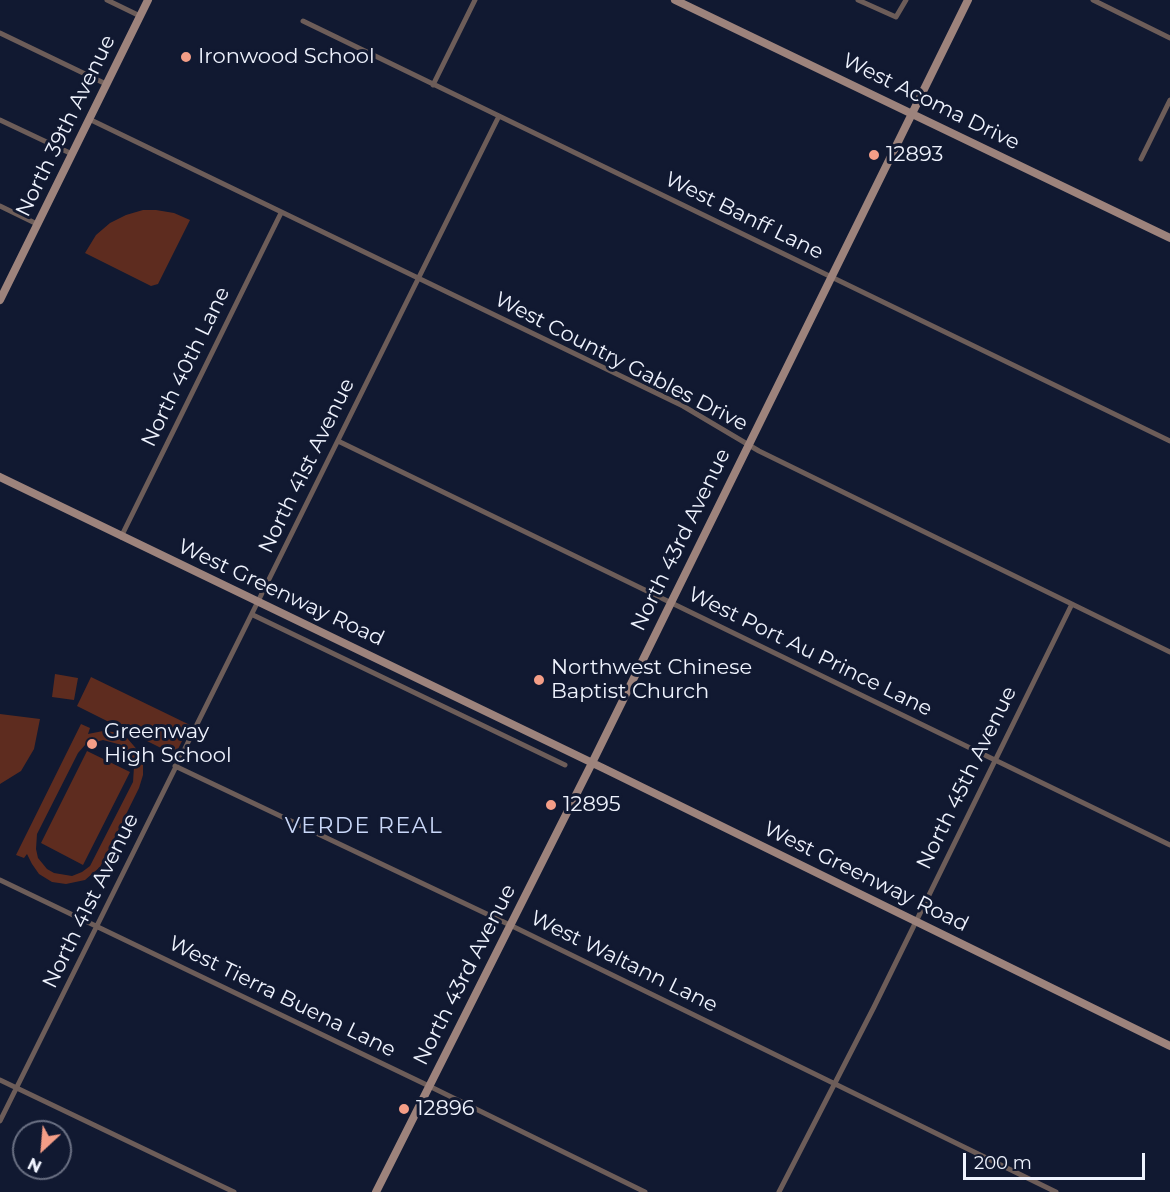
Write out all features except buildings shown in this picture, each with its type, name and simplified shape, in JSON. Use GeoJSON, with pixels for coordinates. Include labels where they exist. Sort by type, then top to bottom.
{"type":"FeatureCollection","features":[{"type":"Feature","properties":{"kind":"main road","name":"North 39th Avenue"},"geometry":{"type":"LineString","coordinates":[[1,295],[148,0]]}},
{"type":"Feature","properties":{"kind":"main road","name":"West Acoma Drive"},"geometry":{"type":"LineString","coordinates":[[675,0],[1170,238]]}},
{"type":"Feature","properties":{"kind":"main road","name":"North 43rd Avenue"},"geometry":{"type":"LineString","coordinates":[[376,1192],[592,763],[968,0]]}},
{"type":"Feature","properties":{"kind":"main road","name":"West Greenway Road"},"geometry":{"type":"LineString","coordinates":[[0,477],[547,741],[1170,1046]]}},
{"type":"Feature","properties":{"kind":"street"},"geometry":{"type":"LineString","coordinates":[[107,0],[140,16]]}},
{"type":"Feature","properties":{"kind":"street"},"geometry":{"type":"LineString","coordinates":[[433,85],[476,0]]}},
{"type":"Feature","properties":{"kind":"street"},"geometry":{"type":"LineString","coordinates":[[858,0],[896,17],[906,0]]}},
{"type":"Feature","properties":{"kind":"street"},"geometry":{"type":"LineString","coordinates":[[1093,0],[1170,38]]}},
{"type":"Feature","properties":{"kind":"street","name":"West Banff Lane"},"geometry":{"type":"LineString","coordinates":[[303,21],[1170,441]]}},
{"type":"Feature","properties":{"kind":"street"},"geometry":{"type":"LineString","coordinates":[[0,33],[106,84]]}},
{"type":"Feature","properties":{"kind":"street"},"geometry":{"type":"LineString","coordinates":[[1141,159],[1170,100]]}},
{"type":"Feature","properties":{"kind":"street","name":"North 41st Avenue"},"geometry":{"type":"LineString","coordinates":[[0,1121],[499,116]]}},
{"type":"Feature","properties":{"kind":"street","name":"West Country Gables Drive"},"geometry":{"type":"LineString","coordinates":[[89,119],[683,406],[749,445],[1170,652]]}},
{"type":"Feature","properties":{"kind":"street"},"geometry":{"type":"LineString","coordinates":[[0,120],[72,154]]}},
{"type":"Feature","properties":{"kind":"street"},"geometry":{"type":"LineString","coordinates":[[0,206],[37,224]]}},
{"type":"Feature","properties":{"kind":"street","name":"North 40th Lane"},"geometry":{"type":"LineString","coordinates":[[121,537],[281,213]]}},
{"type":"Feature","properties":{"kind":"street","name":"West Port Au Prince Lane"},"geometry":{"type":"LineString","coordinates":[[338,441],[1170,845]]}},
{"type":"Feature","properties":{"kind":"street","name":"North 45th Avenue"},"geometry":{"type":"LineString","coordinates":[[779,1192],[835,1084],[1072,604]]}},
{"type":"Feature","properties":{"kind":"street","name":"West Greenway Road"},"geometry":{"type":"LineString","coordinates":[[253,615],[565,765]]}},
{"type":"Feature","properties":{"kind":"street"},"geometry":{"type":"LineString","coordinates":[[541,754],[547,741]]}},
{"type":"Feature","properties":{"kind":"street","name":"West Waltann Lane"},"geometry":{"type":"LineString","coordinates":[[175,766],[510,925],[1056,1192]]}},
{"type":"Feature","properties":{"kind":"street","name":"West Tierra Buena Lane"},"geometry":{"type":"LineString","coordinates":[[0,880],[645,1192]]}},
{"type":"Feature","properties":{"kind":"street"},"geometry":{"type":"LineString","coordinates":[[0,1080],[234,1192]]}},
{"type":"Feature","properties":{"kind":"shaded area"},"geometry":{"type":"Polygon","coordinates":[[[143,210],[174,213],[190,220],[158,284],[151,286],[85,253],[96,235],[110,223],[143,210]]]}},
{"type":"Feature","properties":{"kind":"shaded area"},"geometry":{"type":"Polygon","coordinates":[[[55,674],[78,678],[74,700],[52,697],[55,674]]]}},
{"type":"Feature","properties":{"kind":"shaded area"},"geometry":{"type":"Polygon","coordinates":[[[91,677],[190,725],[175,755],[77,706],[91,677]]]}},
{"type":"Feature","properties":{"kind":"shaded area"},"geometry":{"type":"Polygon","coordinates":[[[0,714],[40,719],[34,749],[21,771],[0,784],[0,714]]]}},
{"type":"Feature","properties":{"kind":"shaded area"},"geometry":{"type":"Polygon","coordinates":[[[81,724],[90,728],[88,734],[113,732],[127,738],[140,753],[143,775],[139,788],[100,867],[85,880],[66,884],[52,882],[39,874],[27,854],[24,858],[16,855],[81,724]],[[103,740],[85,745],[78,753],[37,834],[38,858],[47,869],[54,873],[72,876],[90,866],[133,782],[134,767],[129,754],[118,744],[103,740]]]}},
{"type":"Feature","properties":{"kind":"shaded area"},"geometry":{"type":"Polygon","coordinates":[[[87,751],[130,772],[83,865],[41,843],[87,751]]]}},
{"type":"Feature","properties":{"kind":"place","name":"Ironwood School"},"geometry":{"type":"Point","coordinates":[186,57]}},
{"type":"Feature","properties":{"kind":"place","name":"12893"},"geometry":{"type":"Point","coordinates":[874,155]}},
{"type":"Feature","properties":{"kind":"place","name":"Northwest Chinese Baptist Church"},"geometry":{"type":"Point","coordinates":[539,680]}},
{"type":"Feature","properties":{"kind":"place","name":"Greenway High School"},"geometry":{"type":"Point","coordinates":[92,744]}},
{"type":"Feature","properties":{"kind":"place","name":"12895"},"geometry":{"type":"Point","coordinates":[551,805]}},
{"type":"Feature","properties":{"kind":"place","name":"12896"},"geometry":{"type":"Point","coordinates":[404,1109]}},
{"type":"Feature","properties":{"kind":"district","name":"VERDE REAL"},"geometry":{"type":"Point","coordinates":[364,827]}}]}
